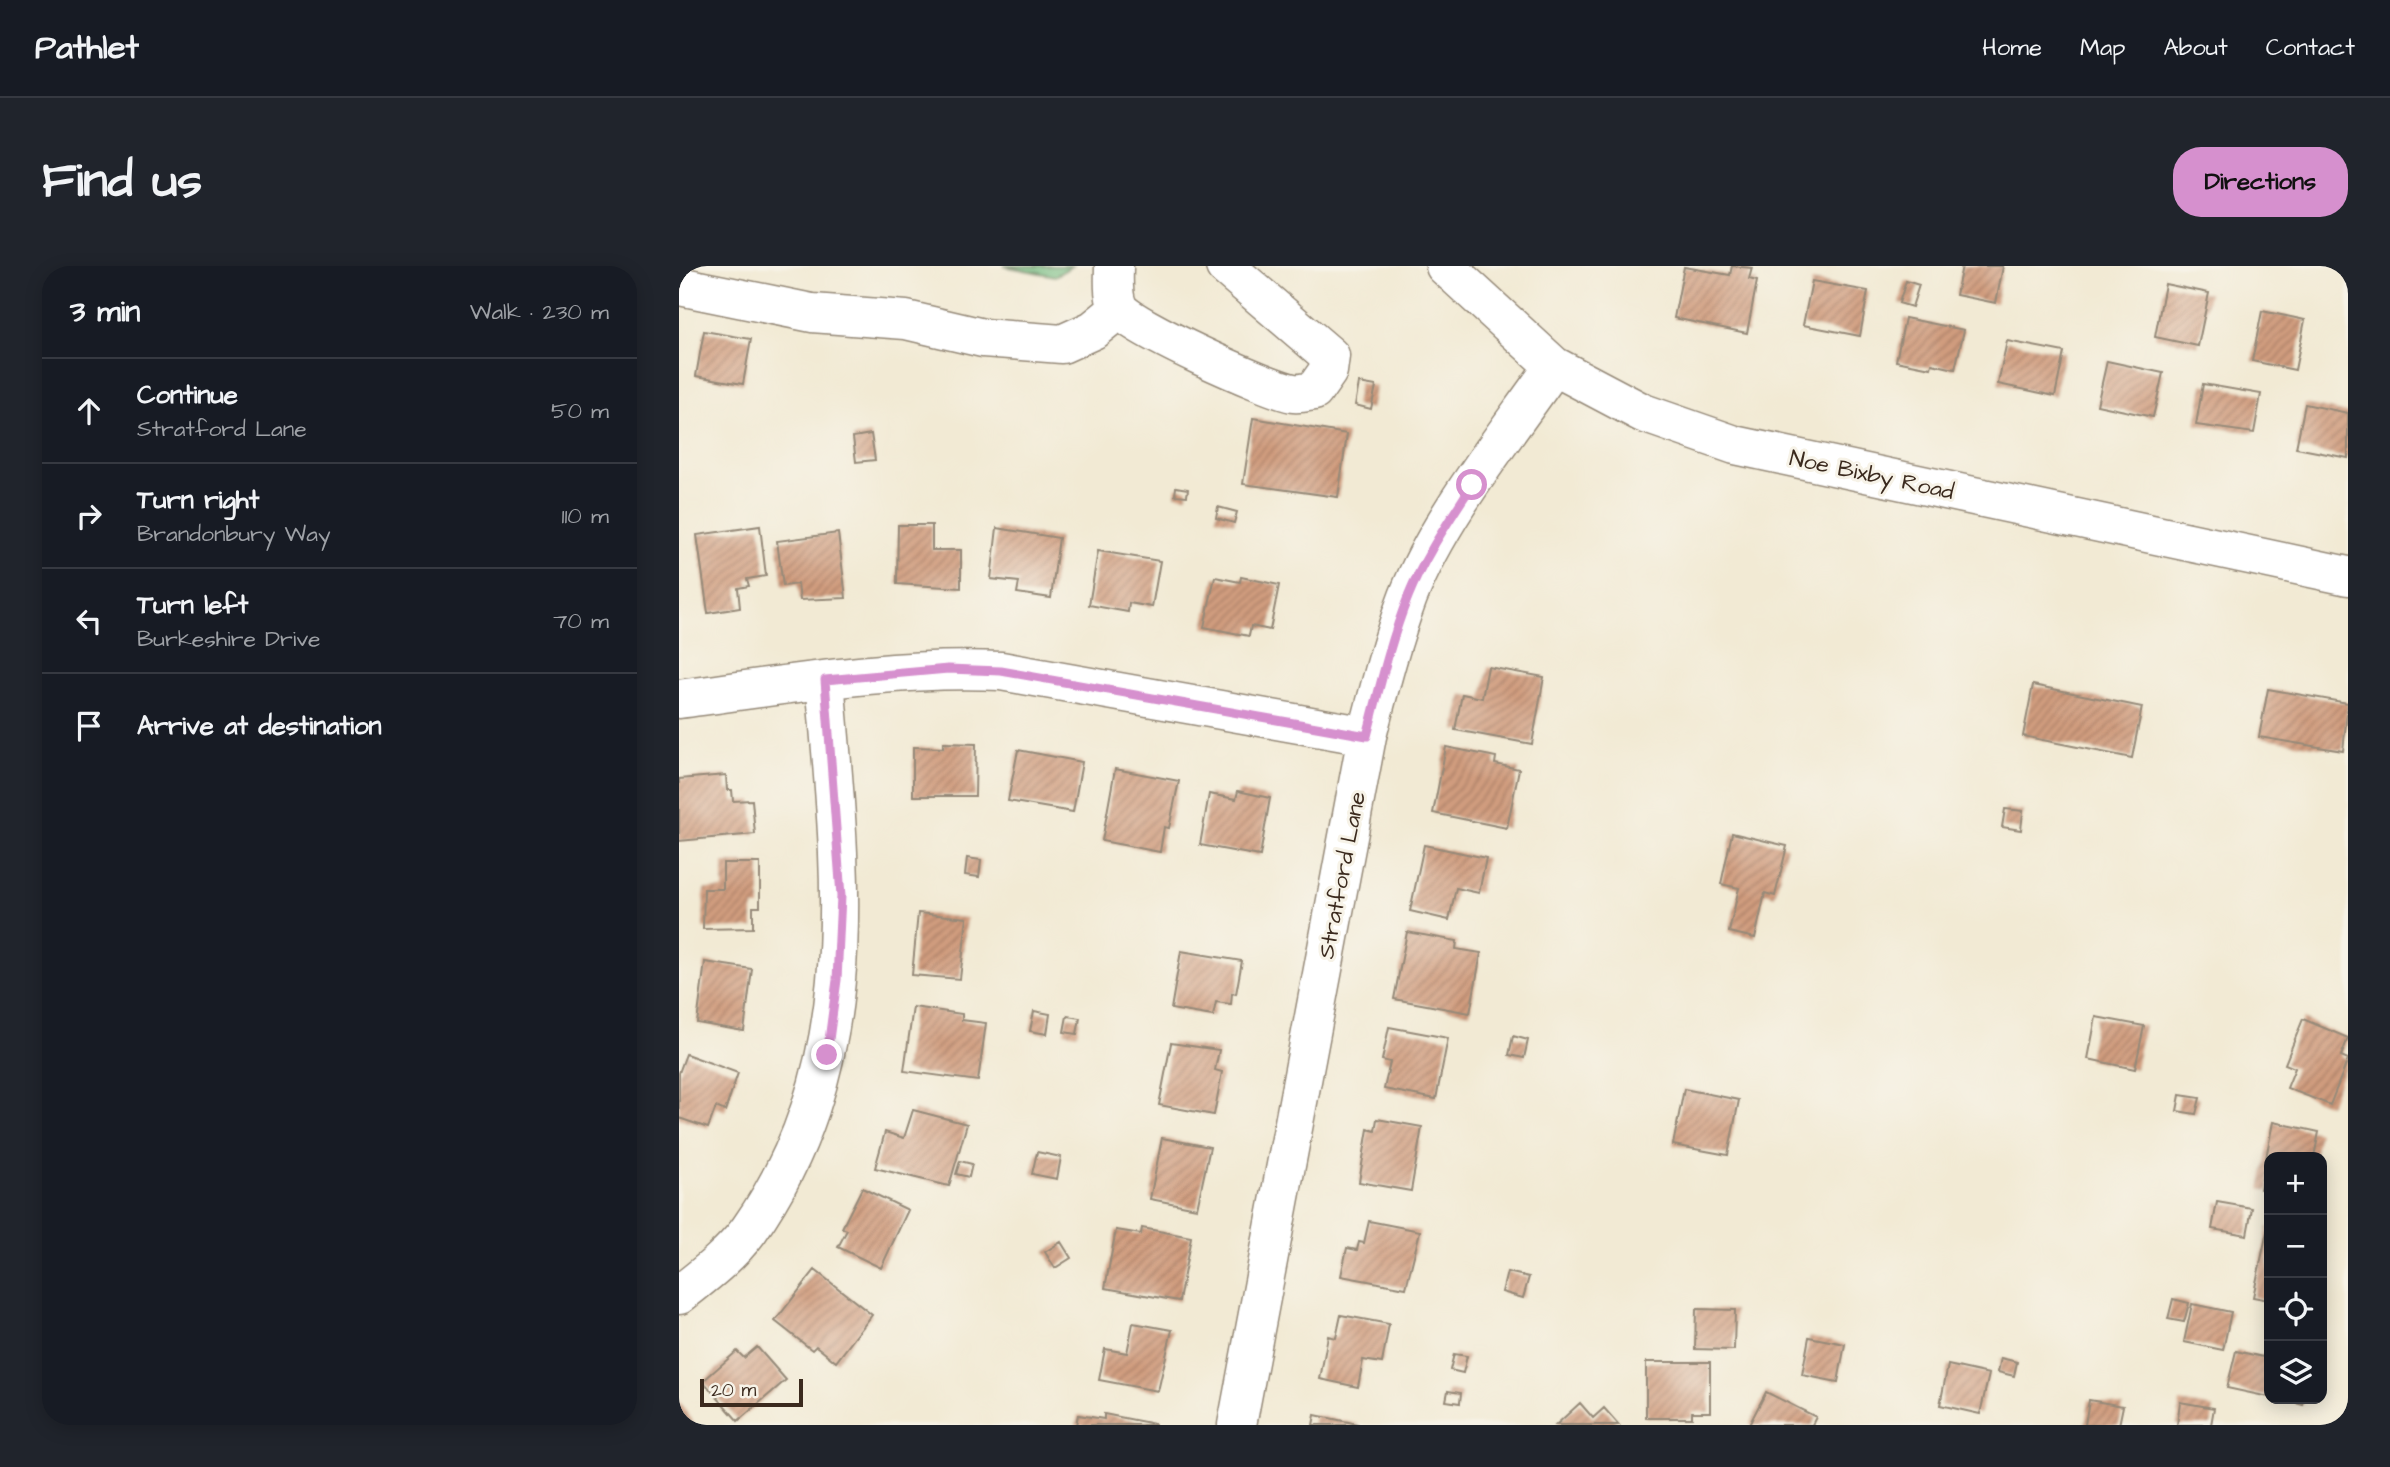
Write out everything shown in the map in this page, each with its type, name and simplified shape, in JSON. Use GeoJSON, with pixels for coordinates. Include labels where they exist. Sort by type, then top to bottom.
{"type":"FeatureCollection","features":[{"type":"Feature","properties":{"kind":"street"},"geometry":{"type":"LineString","coordinates":[[1114,266],[1115,298],[1126,317],[1182,347],[1254,378],[1293,393],[1314,391],[1328,371],[1330,356],[1225,266]]}},
{"type":"Feature","properties":{"kind":"street","name":"Noe Bixby Road"},"geometry":{"type":"LineString","coordinates":[[1445,266],[1554,366],[1643,413],[1735,444],[2348,576]]}},
{"type":"Feature","properties":{"kind":"street"},"geometry":{"type":"LineString","coordinates":[[679,286],[812,313],[906,320],[983,338],[1062,344],[1078,339],[1119,309]]}},
{"type":"Feature","properties":{"kind":"street","name":"Stratford Lane"},"geometry":{"type":"LineString","coordinates":[[1237,1425],[1367,736],[1405,607],[1436,541],[1554,366]]}},
{"type":"Feature","properties":{"kind":"street"},"geometry":{"type":"LineString","coordinates":[[679,699],[825,680],[948,669],[1001,671],[1367,736]]}},
{"type":"Feature","properties":{"kind":"street"},"geometry":{"type":"LineString","coordinates":[[679,1295],[748,1231],[806,1126],[827,1055],[837,980],[841,896],[825,680]]}},
{"type":"Feature","properties":{"kind":"green space"},"geometry":{"type":"Polygon","coordinates":[[[1004,266],[1072,266],[1055,276],[1004,266]]]}},
{"type":"Feature","properties":{"kind":"building"},"geometry":{"type":"Polygon","coordinates":[[[1732,266],[1752,268],[1749,279],[1757,281],[1747,333],[1674,318],[1684,267],[1730,275],[1732,266]]]}},
{"type":"Feature","properties":{"kind":"building"},"geometry":{"type":"Polygon","coordinates":[[[1962,266],[2003,266],[1996,303],[1956,295],[1962,266]]]}},
{"type":"Feature","properties":{"kind":"building"},"geometry":{"type":"Polygon","coordinates":[[[1812,281],[1868,291],[1860,336],[1803,325],[1812,281]]]}},
{"type":"Feature","properties":{"kind":"building"},"geometry":{"type":"Polygon","coordinates":[[[1906,281],[1919,285],[1912,307],[1899,303],[1906,281]]]}},
{"type":"Feature","properties":{"kind":"building"},"geometry":{"type":"Polygon","coordinates":[[[2165,284],[2209,293],[2198,346],[2155,337],[2165,284]]]}},
{"type":"Feature","properties":{"kind":"building"},"geometry":{"type":"Polygon","coordinates":[[[2262,311],[2305,320],[2295,370],[2252,361],[2262,311]]]}},
{"type":"Feature","properties":{"kind":"building"},"geometry":{"type":"Polygon","coordinates":[[[1905,318],[1964,330],[1955,369],[1932,364],[1931,368],[1896,361],[1905,318]]]}},
{"type":"Feature","properties":{"kind":"building"},"geometry":{"type":"Polygon","coordinates":[[[704,331],[751,339],[743,384],[696,376],[704,331]]]}},
{"type":"Feature","properties":{"kind":"building"},"geometry":{"type":"Polygon","coordinates":[[[2007,341],[2064,352],[2055,396],[1998,384],[2007,341]]]}},
{"type":"Feature","properties":{"kind":"building"},"geometry":{"type":"Polygon","coordinates":[[[2107,361],[2163,373],[2153,417],[2097,405],[2107,361]]]}},
{"type":"Feature","properties":{"kind":"building"},"geometry":{"type":"Polygon","coordinates":[[[1359,383],[1376,386],[1371,409],[1355,405],[1359,383]]]}},
{"type":"Feature","properties":{"kind":"building"},"geometry":{"type":"Polygon","coordinates":[[[2203,384],[2261,394],[2254,433],[2196,425],[2203,384]]]}},
{"type":"Feature","properties":{"kind":"building"},"geometry":{"type":"Polygon","coordinates":[[[2305,404],[2348,413],[2348,458],[2296,448],[2305,404]]]}},
{"type":"Feature","properties":{"kind":"building"},"geometry":{"type":"Polygon","coordinates":[[[1253,418],[1347,434],[1338,497],[1243,484],[1253,418]]]}},
{"type":"Feature","properties":{"kind":"building"},"geometry":{"type":"Polygon","coordinates":[[[871,434],[875,460],[856,462],[853,437],[871,434]]]}},
{"type":"Feature","properties":{"kind":"building"},"geometry":{"type":"Polygon","coordinates":[[[1176,487],[1188,489],[1187,496],[1175,495],[1176,487]]]}},
{"type":"Feature","properties":{"kind":"building"},"geometry":{"type":"Polygon","coordinates":[[[1218,507],[1237,512],[1234,523],[1216,518],[1218,507]]]}},
{"type":"Feature","properties":{"kind":"building"},"geometry":{"type":"Polygon","coordinates":[[[898,525],[932,525],[932,550],[961,550],[961,588],[897,584],[898,525]]]}},
{"type":"Feature","properties":{"kind":"building"},"geometry":{"type":"Polygon","coordinates":[[[760,526],[766,576],[747,579],[749,586],[738,588],[740,608],[708,613],[697,535],[760,526]]]}},
{"type":"Feature","properties":{"kind":"building"},"geometry":{"type":"Polygon","coordinates":[[[997,528],[1059,538],[1051,598],[1017,593],[1019,582],[991,579],[997,528]]]}},
{"type":"Feature","properties":{"kind":"building"},"geometry":{"type":"Polygon","coordinates":[[[838,533],[846,598],[800,600],[798,584],[783,586],[777,541],[838,533]]]}},
{"type":"Feature","properties":{"kind":"building"},"geometry":{"type":"Polygon","coordinates":[[[1098,551],[1160,561],[1152,607],[1129,603],[1128,612],[1089,605],[1098,551]]]}},
{"type":"Feature","properties":{"kind":"building"},"geometry":{"type":"Polygon","coordinates":[[[1215,577],[1240,582],[1241,577],[1279,585],[1270,630],[1251,626],[1249,636],[1204,627],[1215,577]]]}},
{"type":"Feature","properties":{"kind":"building"},"geometry":{"type":"Polygon","coordinates":[[[1488,667],[1544,677],[1532,744],[1455,730],[1462,694],[1482,698],[1488,667]]]}},
{"type":"Feature","properties":{"kind":"building"},"geometry":{"type":"Polygon","coordinates":[[[2033,685],[2142,707],[2132,758],[2023,736],[2033,685]]]}},
{"type":"Feature","properties":{"kind":"building"},"geometry":{"type":"Polygon","coordinates":[[[2268,689],[2348,703],[2343,751],[2259,737],[2268,689]]]}},
{"type":"Feature","properties":{"kind":"building"},"geometry":{"type":"Polygon","coordinates":[[[943,743],[976,744],[975,796],[913,796],[913,747],[943,748],[943,743]]]}},
{"type":"Feature","properties":{"kind":"building"},"geometry":{"type":"Polygon","coordinates":[[[1446,747],[1496,757],[1495,764],[1519,769],[1507,828],[1433,813],[1446,747]]]}},
{"type":"Feature","properties":{"kind":"building"},"geometry":{"type":"Polygon","coordinates":[[[1018,750],[1082,762],[1073,812],[1008,801],[1018,750]]]}},
{"type":"Feature","properties":{"kind":"building"},"geometry":{"type":"Polygon","coordinates":[[[1115,769],[1179,781],[1169,828],[1164,827],[1160,852],[1102,841],[1115,769]]]}},
{"type":"Feature","properties":{"kind":"building"},"geometry":{"type":"Polygon","coordinates":[[[726,775],[727,790],[732,790],[733,801],[752,800],[755,834],[679,841],[679,779],[726,775]]]}},
{"type":"Feature","properties":{"kind":"building"},"geometry":{"type":"Polygon","coordinates":[[[1238,791],[1270,798],[1260,856],[1200,845],[1209,794],[1236,799],[1238,791]]]}},
{"type":"Feature","properties":{"kind":"building"},"geometry":{"type":"Polygon","coordinates":[[[2005,809],[2023,811],[2021,830],[2002,827],[2005,809]]]}},
{"type":"Feature","properties":{"kind":"building"},"geometry":{"type":"Polygon","coordinates":[[[1732,833],[1787,846],[1775,896],[1765,893],[1755,938],[1729,932],[1739,888],[1721,884],[1732,833]]]}},
{"type":"Feature","properties":{"kind":"building"},"geometry":{"type":"Polygon","coordinates":[[[1424,845],[1486,858],[1479,893],[1456,888],[1449,920],[1410,911],[1424,845]]]}},
{"type":"Feature","properties":{"kind":"building"},"geometry":{"type":"Polygon","coordinates":[[[967,858],[981,860],[979,877],[965,875],[967,858]]]}},
{"type":"Feature","properties":{"kind":"building"},"geometry":{"type":"Polygon","coordinates":[[[723,863],[760,863],[760,907],[753,907],[753,928],[703,929],[704,889],[723,889],[723,863]]]}},
{"type":"Feature","properties":{"kind":"building"},"geometry":{"type":"Polygon","coordinates":[[[918,913],[967,918],[960,979],[912,975],[918,913]]]}},
{"type":"Feature","properties":{"kind":"building"},"geometry":{"type":"Polygon","coordinates":[[[1407,932],[1457,941],[1456,949],[1481,953],[1470,1013],[1394,999],[1407,932]]]}},
{"type":"Feature","properties":{"kind":"building"},"geometry":{"type":"Polygon","coordinates":[[[1181,951],[1242,961],[1236,994],[1232,993],[1231,1004],[1216,1002],[1213,1016],[1171,1009],[1181,951]]]}},
{"type":"Feature","properties":{"kind":"building"},"geometry":{"type":"Polygon","coordinates":[[[705,962],[752,969],[744,1031],[697,1023],[705,962]]]}},
{"type":"Feature","properties":{"kind":"building"},"geometry":{"type":"Polygon","coordinates":[[[913,1007],[962,1014],[962,1020],[986,1023],[978,1081],[904,1071],[913,1007]]]}},
{"type":"Feature","properties":{"kind":"building"},"geometry":{"type":"Polygon","coordinates":[[[1034,1011],[1050,1014],[1047,1034],[1030,1031],[1034,1011]]]}},
{"type":"Feature","properties":{"kind":"building"},"geometry":{"type":"Polygon","coordinates":[[[1067,1016],[1080,1018],[1077,1034],[1064,1032],[1067,1016]]]}},
{"type":"Feature","properties":{"kind":"building"},"geometry":{"type":"Polygon","coordinates":[[[2096,1017],[2144,1026],[2135,1069],[2088,1059],[2096,1017]]]}},
{"type":"Feature","properties":{"kind":"building"},"geometry":{"type":"Polygon","coordinates":[[[2303,1019],[2348,1038],[2341,1056],[2348,1059],[2330,1105],[2287,1088],[2295,1068],[2285,1064],[2303,1019]]]}},
{"type":"Feature","properties":{"kind":"building"},"geometry":{"type":"Polygon","coordinates":[[[1389,1027],[1448,1038],[1436,1099],[1384,1089],[1390,1062],[1382,1060],[1389,1027]]]}},
{"type":"Feature","properties":{"kind":"building"},"geometry":{"type":"Polygon","coordinates":[[[1513,1036],[1528,1040],[1524,1058],[1509,1055],[1513,1036]]]}},
{"type":"Feature","properties":{"kind":"building"},"geometry":{"type":"Polygon","coordinates":[[[1171,1043],[1219,1050],[1215,1070],[1222,1072],[1214,1115],[1159,1105],[1171,1043]]]}},
{"type":"Feature","properties":{"kind":"building"},"geometry":{"type":"Polygon","coordinates":[[[686,1054],[738,1073],[725,1111],[716,1107],[708,1128],[679,1118],[679,1073],[686,1054]]]}},
{"type":"Feature","properties":{"kind":"building"},"geometry":{"type":"Polygon","coordinates":[[[1684,1089],[1739,1100],[1728,1155],[1673,1145],[1684,1089]]]}},
{"type":"Feature","properties":{"kind":"building"},"geometry":{"type":"Polygon","coordinates":[[[2180,1095],[2200,1098],[2196,1114],[2177,1111],[2180,1095]]]}},
{"type":"Feature","properties":{"kind":"building"},"geometry":{"type":"Polygon","coordinates":[[[913,1110],[967,1124],[949,1186],[875,1168],[885,1132],[904,1138],[913,1110]]]}},
{"type":"Feature","properties":{"kind":"building"},"geometry":{"type":"Polygon","coordinates":[[[1377,1119],[1422,1127],[1411,1191],[1359,1182],[1368,1129],[1375,1131],[1377,1119]]]}},
{"type":"Feature","properties":{"kind":"building"},"geometry":{"type":"Polygon","coordinates":[[[2273,1122],[2319,1132],[2315,1152],[2267,1152],[2273,1122]]]}},
{"type":"Feature","properties":{"kind":"building"},"geometry":{"type":"Polygon","coordinates":[[[1162,1138],[1210,1147],[1197,1208],[1150,1199],[1162,1138]]]}},
{"type":"Feature","properties":{"kind":"building"},"geometry":{"type":"Polygon","coordinates":[[[1037,1152],[1061,1157],[1057,1179],[1032,1174],[1037,1152]]]}},
{"type":"Feature","properties":{"kind":"building"},"geometry":{"type":"Polygon","coordinates":[[[960,1161],[972,1164],[969,1177],[956,1174],[960,1161]]]}},
{"type":"Feature","properties":{"kind":"building"},"geometry":{"type":"Polygon","coordinates":[[[2264,1168],[2264,1190],[2260,1189],[2264,1168]]]}},
{"type":"Feature","properties":{"kind":"building"},"geometry":{"type":"Polygon","coordinates":[[[862,1188],[908,1210],[881,1268],[838,1247],[847,1230],[842,1228],[862,1188]]]}},
{"type":"Feature","properties":{"kind":"building"},"geometry":{"type":"Polygon","coordinates":[[[2217,1202],[2252,1208],[2247,1235],[2212,1229],[2217,1202]]]}},
{"type":"Feature","properties":{"kind":"building"},"geometry":{"type":"Polygon","coordinates":[[[1369,1221],[1420,1231],[1406,1288],[1341,1276],[1347,1248],[1357,1250],[1359,1242],[1364,1243],[1369,1221]]]}},
{"type":"Feature","properties":{"kind":"building"},"geometry":{"type":"Polygon","coordinates":[[[1142,1228],[1191,1237],[1179,1301],[1105,1288],[1116,1230],[1141,1234],[1142,1228]]]}},
{"type":"Feature","properties":{"kind":"building"},"geometry":{"type":"Polygon","coordinates":[[[1061,1242],[1071,1258],[1055,1268],[1045,1252],[1061,1242]]]}},
{"type":"Feature","properties":{"kind":"building"},"geometry":{"type":"Polygon","coordinates":[[[2264,1246],[2264,1299],[2253,1297],[2264,1246]]]}},
{"type":"Feature","properties":{"kind":"building"},"geometry":{"type":"Polygon","coordinates":[[[815,1270],[872,1315],[836,1362],[816,1346],[812,1350],[775,1321],[815,1270]]]}},
{"type":"Feature","properties":{"kind":"building"},"geometry":{"type":"Polygon","coordinates":[[[1507,1272],[1529,1277],[1523,1298],[1502,1292],[1507,1272]]]}},
{"type":"Feature","properties":{"kind":"building"},"geometry":{"type":"Polygon","coordinates":[[[2173,1299],[2189,1303],[2184,1322],[2168,1319],[2173,1299]]]}},
{"type":"Feature","properties":{"kind":"building"},"geometry":{"type":"Polygon","coordinates":[[[2192,1304],[2231,1312],[2223,1350],[2184,1342],[2192,1304]]]}},
{"type":"Feature","properties":{"kind":"building"},"geometry":{"type":"Polygon","coordinates":[[[1696,1309],[1735,1310],[1734,1350],[1695,1349],[1696,1309]]]}},
{"type":"Feature","properties":{"kind":"building"},"geometry":{"type":"Polygon","coordinates":[[[1341,1315],[1389,1324],[1382,1363],[1363,1360],[1358,1387],[1320,1379],[1328,1336],[1336,1338],[1341,1315]]]}},
{"type":"Feature","properties":{"kind":"building"},"geometry":{"type":"Polygon","coordinates":[[[1133,1323],[1172,1330],[1158,1391],[1099,1380],[1105,1349],[1127,1353],[1133,1323]]]}},
{"type":"Feature","properties":{"kind":"building"},"geometry":{"type":"Polygon","coordinates":[[[1809,1337],[1845,1344],[1838,1382],[1802,1375],[1809,1337]]]}},
{"type":"Feature","properties":{"kind":"building"},"geometry":{"type":"Polygon","coordinates":[[[757,1347],[786,1380],[738,1421],[703,1381],[737,1351],[744,1358],[757,1347]]]}},
{"type":"Feature","properties":{"kind":"building"},"geometry":{"type":"Polygon","coordinates":[[[2236,1351],[2263,1357],[2264,1353],[2264,1396],[2227,1388],[2236,1351]]]}},
{"type":"Feature","properties":{"kind":"building"},"geometry":{"type":"Polygon","coordinates":[[[1454,1354],[1467,1356],[1463,1373],[1450,1370],[1454,1354]]]}},
{"type":"Feature","properties":{"kind":"building"},"geometry":{"type":"Polygon","coordinates":[[[2001,1358],[2017,1362],[2014,1376],[1998,1372],[2001,1358]]]}},
{"type":"Feature","properties":{"kind":"building"},"geometry":{"type":"Polygon","coordinates":[[[1646,1362],[1710,1362],[1710,1412],[1692,1412],[1692,1418],[1646,1418],[1646,1362]]]}},
{"type":"Feature","properties":{"kind":"building"},"geometry":{"type":"Polygon","coordinates":[[[1948,1365],[1989,1374],[1980,1414],[1940,1405],[1948,1365]]]}},
{"type":"Feature","properties":{"kind":"building"},"geometry":{"type":"Polygon","coordinates":[[[1448,1391],[1461,1393],[1460,1403],[1446,1401],[1448,1391]]]}},
{"type":"Feature","properties":{"kind":"building"},"geometry":{"type":"Polygon","coordinates":[[[1766,1392],[1816,1417],[1812,1425],[1749,1425],[1766,1392]]]}},
{"type":"Feature","properties":{"kind":"building"},"geometry":{"type":"Polygon","coordinates":[[[2089,1400],[2123,1406],[2119,1425],[2085,1425],[2089,1400]]]}},
{"type":"Feature","properties":{"kind":"building"},"geometry":{"type":"Polygon","coordinates":[[[679,1401],[695,1425],[679,1425],[679,1401]]]}},
{"type":"Feature","properties":{"kind":"building"},"geometry":{"type":"Polygon","coordinates":[[[2180,1402],[2214,1408],[2211,1425],[2177,1425],[2180,1402]]]}},
{"type":"Feature","properties":{"kind":"building"},"geometry":{"type":"Polygon","coordinates":[[[1580,1403],[1593,1418],[1604,1408],[1619,1425],[1556,1425],[1580,1403]]]}},
{"type":"Feature","properties":{"kind":"building"},"geometry":{"type":"Polygon","coordinates":[[[1104,1414],[1155,1425],[1076,1425],[1078,1415],[1104,1419],[1104,1414]]]}},
{"type":"Feature","properties":{"kind":"building"},"geometry":{"type":"Polygon","coordinates":[[[1315,1415],[1358,1424],[1358,1425],[1313,1425],[1315,1415]]]}},
{"type":"Feature","properties":{"kind":"route"},"geometry":{"type":"LineString","coordinates":[[827,1055],[837,980],[841,896],[825,680],[948,669],[1001,671],[1053,678],[1367,736],[1389,652],[1409,596],[1436,541],[1472,485]]}}]}
